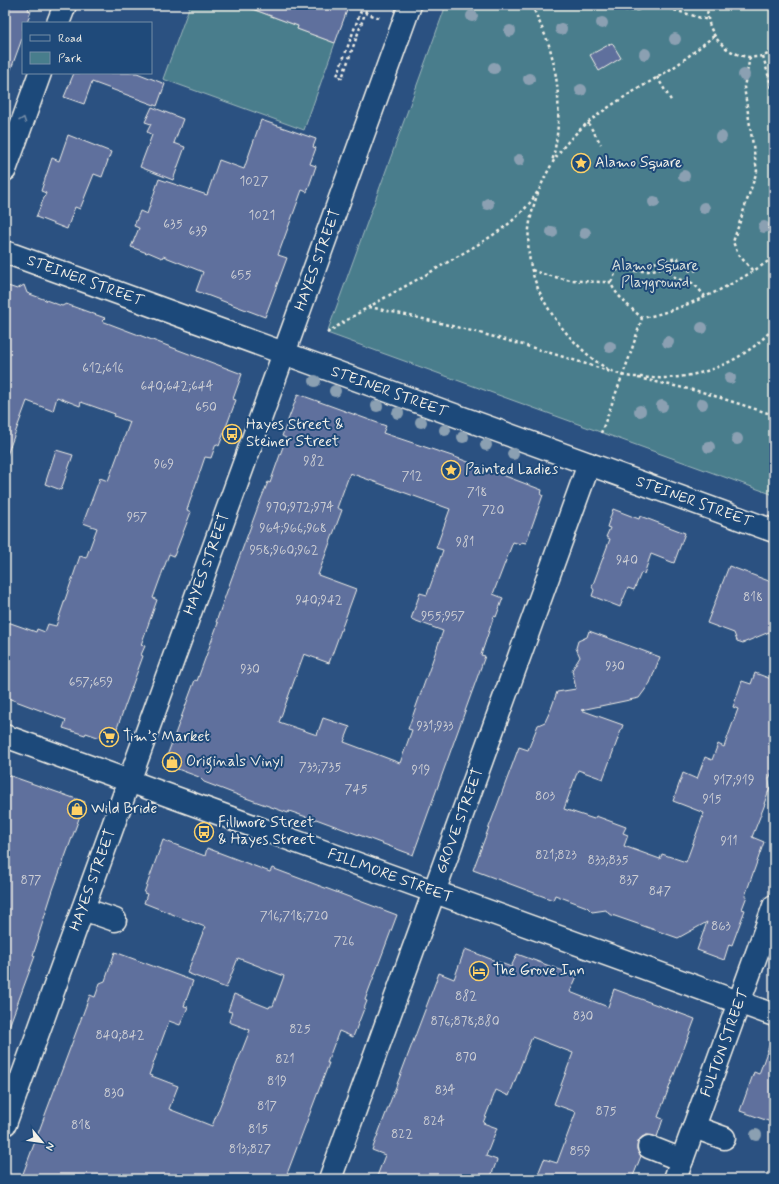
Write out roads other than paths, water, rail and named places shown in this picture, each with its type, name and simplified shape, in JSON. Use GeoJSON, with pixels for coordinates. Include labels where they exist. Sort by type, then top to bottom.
{"type":"FeatureCollection","features":[{"type":"Feature","properties":{"kind":"street"},"geometry":{"type":"LineString","coordinates":[[58,22],[65,5]]}},
{"type":"Feature","properties":{"kind":"street","name":"HAYES STREET"},"geometry":{"type":"LineString","coordinates":[[5,1124],[410,5]]}},
{"type":"Feature","properties":{"kind":"street"},"geometry":{"type":"LineString","coordinates":[[5,170],[40,74]]}},
{"type":"Feature","properties":{"kind":"street","name":"STEINER STREET"},"geometry":{"type":"LineString","coordinates":[[5,252],[774,531]]}},
{"type":"Feature","properties":{"kind":"street","name":"GROVE STREET"},"geometry":{"type":"LineString","coordinates":[[330,1179],[589,464]]}},
{"type":"Feature","properties":{"kind":"street","name":"FILLMORE STREET"},"geometry":{"type":"LineString","coordinates":[[5,736],[774,1015]]}},
{"type":"Feature","properties":{"kind":"street","name":"FULTON STREET"},"geometry":{"type":"LineString","coordinates":[[679,1169],[774,906]]}},
{"type":"Feature","properties":{"kind":"street"},"geometry":{"type":"LineString","coordinates":[[83,909],[115,920]]}},
{"type":"Feature","properties":{"kind":"street"},"geometry":{"type":"LineString","coordinates":[[694,1127],[724,1138]]}},
{"type":"Feature","properties":{"kind":"street"},"geometry":{"type":"LineString","coordinates":[[649,1147],[679,1169]]}},
{"type":"Feature","properties":{"kind":"place","name":"Alamo Square"},"geometry":{"type":"Point","coordinates":[581,163]}},
{"type":"Feature","properties":{"kind":"place","name":"Hayes Street & Steiner Street"},"geometry":{"type":"Point","coordinates":[232,434]}},
{"type":"Feature","properties":{"kind":"place","name":"Painted Ladies"},"geometry":{"type":"Point","coordinates":[451,470]}},
{"type":"Feature","properties":{"kind":"place","name":"Tim’s Market"},"geometry":{"type":"Point","coordinates":[109,737]}},
{"type":"Feature","properties":{"kind":"place","name":"Originals Vinyl"},"geometry":{"type":"Point","coordinates":[172,762]}},
{"type":"Feature","properties":{"kind":"place","name":"Wild Bride"},"geometry":{"type":"Point","coordinates":[77,809]}},
{"type":"Feature","properties":{"kind":"place","name":"Fillmore Street & Hayes Street"},"geometry":{"type":"Point","coordinates":[204,832]}},
{"type":"Feature","properties":{"kind":"place","name":"The Grove Inn"},"geometry":{"type":"Point","coordinates":[479,971]}},
{"type":"Feature","properties":{"kind":"park label","name":"Alamo Square Playground"},"geometry":{"type":"Point","coordinates":[655,274]}}]}
